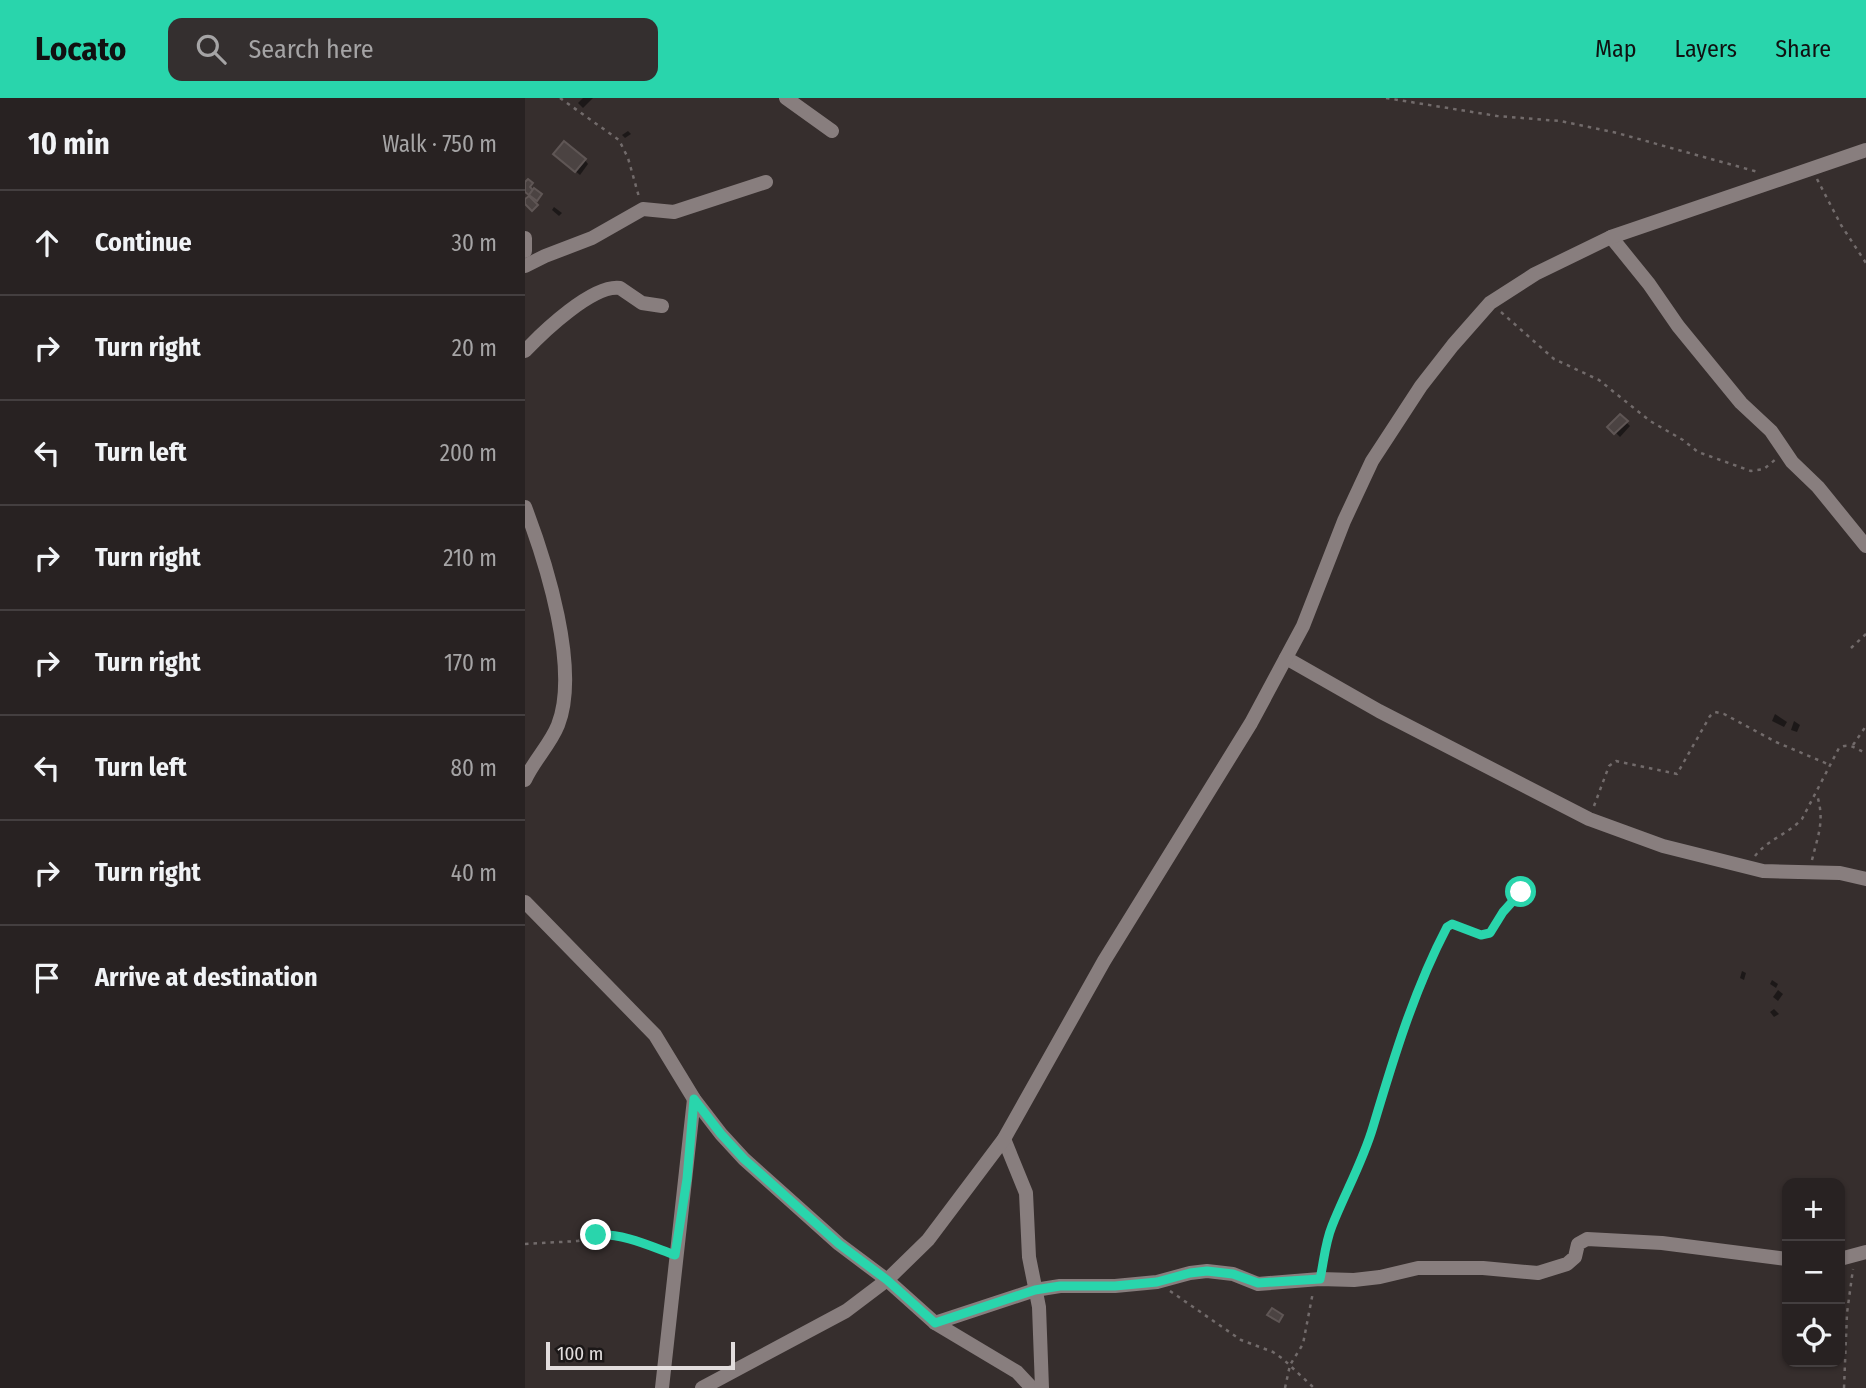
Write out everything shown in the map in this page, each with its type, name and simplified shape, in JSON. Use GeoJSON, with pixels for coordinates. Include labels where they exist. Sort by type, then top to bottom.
{"type":"FeatureCollection","features":[{"type":"Feature","properties":{"kind":"street"},"geometry":{"type":"LineString","coordinates":[[786,98],[832,131]]}},
{"type":"Feature","properties":{"kind":"street"},"geometry":{"type":"LineString","coordinates":[[702,1388],[846,1311],[887,1280],[928,1240],[1004,1139],[1104,961],[1251,723],[1303,626],[1344,521],[1372,461],[1420,386],[1490,303],[1535,274],[1611,237],[1866,150]]}},
{"type":"Feature","properties":{"kind":"street"},"geometry":{"type":"LineString","coordinates":[[525,266],[592,238],[643,209],[683,211],[767,182]]}},
{"type":"Feature","properties":{"kind":"street"},"geometry":{"type":"LineString","coordinates":[[1611,237],[1650,284],[1678,326],[1741,403],[1771,431],[1784,452],[1818,487],[1866,546]]}},
{"type":"Feature","properties":{"kind":"street"},"geometry":{"type":"LineString","coordinates":[[525,238],[525,251]]}},
{"type":"Feature","properties":{"kind":"street"},"geometry":{"type":"LineString","coordinates":[[525,351],[601,290],[620,288],[642,303],[661,306]]}},
{"type":"Feature","properties":{"kind":"street"},"geometry":{"type":"LineString","coordinates":[[525,507],[543,555],[565,652],[564,700],[558,724],[526,776]]}},
{"type":"Feature","properties":{"kind":"street"},"geometry":{"type":"LineString","coordinates":[[1286,658],[1379,711],[1589,819],[1663,846],[1763,871],[1840,873],[1866,879]]}},
{"type":"Feature","properties":{"kind":"street"},"geometry":{"type":"LineString","coordinates":[[525,902],[655,1035],[694,1099],[744,1159],[839,1244],[887,1280],[935,1323],[1017,1372],[1033,1388]]}},
{"type":"Feature","properties":{"kind":"street"},"geometry":{"type":"LineString","coordinates":[[662,1388],[694,1099]]}},
{"type":"Feature","properties":{"kind":"street"},"geometry":{"type":"LineString","coordinates":[[1004,1139],[1026,1193],[1029,1257],[1039,1307],[1042,1388]]}},
{"type":"Feature","properties":{"kind":"street"},"geometry":{"type":"LineString","coordinates":[[935,1323],[1035,1290],[1060,1286],[1115,1286],[1157,1282],[1207,1271],[1233,1274],[1258,1283],[1355,1280],[1418,1268],[1453,1267],[1538,1273],[1567,1264],[1575,1257],[1578,1244],[1587,1239],[1662,1243],[1782,1258]]}},
{"type":"Feature","properties":{"kind":"path"},"geometry":{"type":"LineString","coordinates":[[560,98],[610,131],[619,140],[628,158],[643,209]]}},
{"type":"Feature","properties":{"kind":"path"},"geometry":{"type":"LineString","coordinates":[[1386,98],[1497,116],[1559,121],[1617,133],[1763,173]]}},
{"type":"Feature","properties":{"kind":"path"},"geometry":{"type":"LineString","coordinates":[[1813,170],[1841,225],[1866,263]]}},
{"type":"Feature","properties":{"kind":"path"},"geometry":{"type":"LineString","coordinates":[[1490,303],[1554,359],[1599,380],[1650,421],[1698,452],[1745,470],[1756,471],[1765,470],[1784,452]]}},
{"type":"Feature","properties":{"kind":"path"},"geometry":{"type":"LineString","coordinates":[[1851,648],[1866,634]]}},
{"type":"Feature","properties":{"kind":"path"},"geometry":{"type":"LineString","coordinates":[[1589,819],[1612,763],[1621,762],[1677,774],[1710,716],[1715,712],[1830,765]]}},
{"type":"Feature","properties":{"kind":"path"},"geometry":{"type":"LineString","coordinates":[[1853,745],[1866,726]]}},
{"type":"Feature","properties":{"kind":"path"},"geometry":{"type":"LineString","coordinates":[[1746,867],[1760,850],[1802,819],[1839,748],[1853,745],[1866,753]]}},
{"type":"Feature","properties":{"kind":"path"},"geometry":{"type":"LineString","coordinates":[[1809,873],[1822,820],[1816,793]]}},
{"type":"Feature","properties":{"kind":"path"},"geometry":{"type":"LineString","coordinates":[[1285,1388],[1290,1365],[1303,1344],[1311,1297],[1320,1279],[1331,1228],[1372,1129],[1411,1009],[1447,927],[1452,924],[1486,936],[1513,899],[1532,888]]}},
{"type":"Feature","properties":{"kind":"path"},"geometry":{"type":"LineString","coordinates":[[525,1244],[578,1241],[608,1234],[675,1255]]}},
{"type":"Feature","properties":{"kind":"path"},"geometry":{"type":"LineString","coordinates":[[1843,1388],[1849,1283],[1862,1254]]}},
{"type":"Feature","properties":{"kind":"path"},"geometry":{"type":"LineString","coordinates":[[1157,1282],[1241,1340],[1273,1352],[1314,1388]]}},
{"type":"Feature","properties":{"kind":"building"},"geometry":{"type":"Polygon","coordinates":[[[564,141],[586,159],[575,172],[553,154],[564,141]]]}},
{"type":"Feature","properties":{"kind":"building"},"geometry":{"type":"Polygon","coordinates":[[[528,179],[533,183],[530,187],[533,190],[529,195],[525,192],[525,182],[528,179]]]}},
{"type":"Feature","properties":{"kind":"building"},"geometry":{"type":"Polygon","coordinates":[[[534,188],[542,194],[537,201],[529,195],[534,188]]]}},
{"type":"Feature","properties":{"kind":"building"},"geometry":{"type":"Polygon","coordinates":[[[529,196],[538,205],[532,211],[525,204],[525,199],[529,196]]]}},
{"type":"Feature","properties":{"kind":"building"},"geometry":{"type":"Polygon","coordinates":[[[1620,414],[1628,421],[1614,434],[1607,427],[1620,414]]]}},
{"type":"Feature","properties":{"kind":"building"},"geometry":{"type":"Polygon","coordinates":[[[1272,1308],[1283,1315],[1279,1322],[1267,1315],[1272,1308]]]}},
{"type":"Feature","properties":{"kind":"route"},"geometry":{"type":"LineString","coordinates":[[596,1235],[624,1237],[675,1255],[687,1179],[694,1099],[744,1159],[839,1244],[887,1280],[935,1323],[1050,1287],[1096,1287],[1157,1282],[1207,1271],[1233,1274],[1258,1283],[1320,1279],[1331,1228],[1372,1129],[1411,1009],[1447,927],[1452,924],[1486,936],[1521,892]]}}]}
